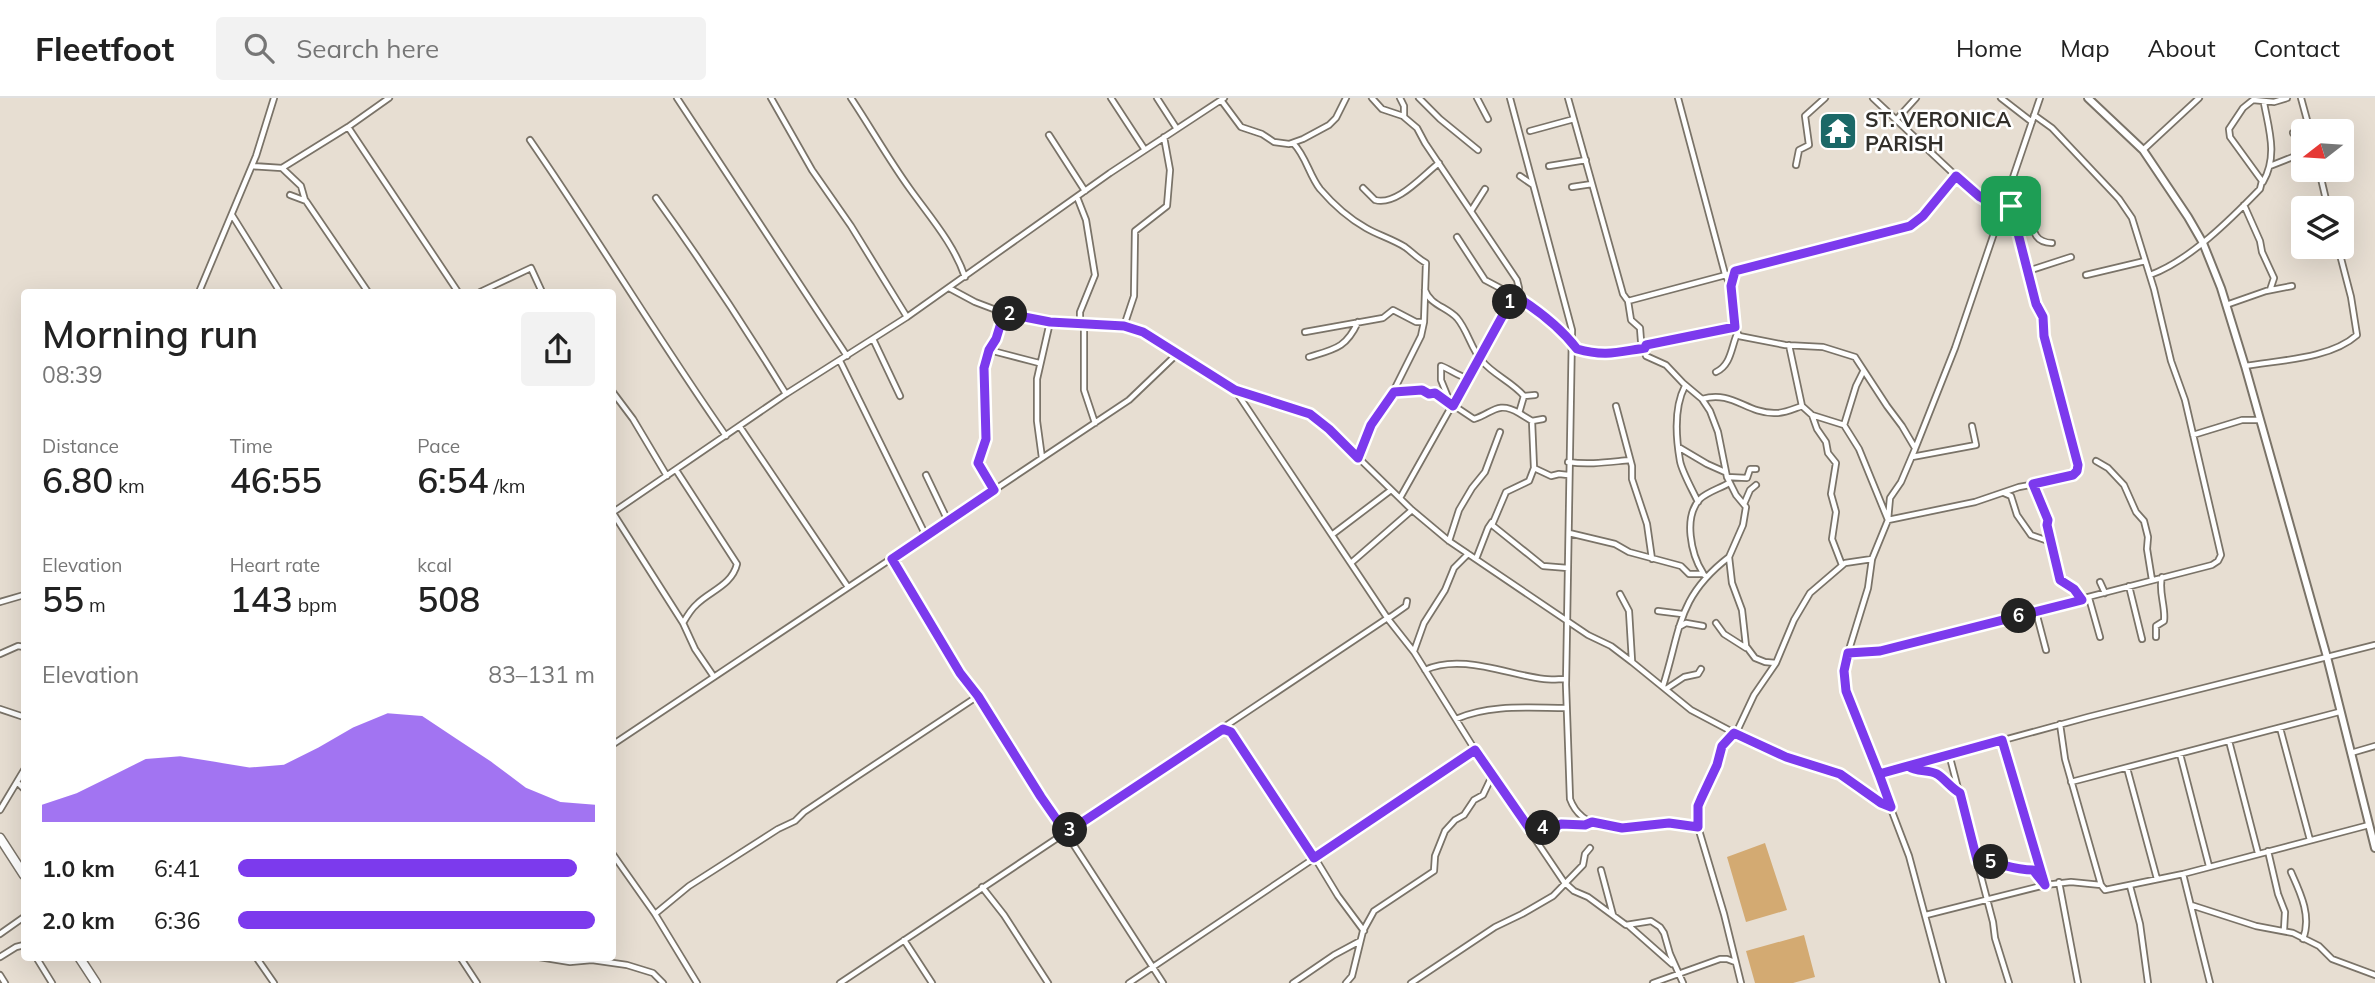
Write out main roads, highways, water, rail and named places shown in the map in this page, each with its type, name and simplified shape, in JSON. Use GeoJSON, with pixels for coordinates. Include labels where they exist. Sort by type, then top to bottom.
{"type":"FeatureCollection","features":[{"type":"Feature","properties":{"kind":"highway"},"geometry":{"type":"LineString","coordinates":[[0,838],[21,870]]}},
{"type":"Feature","properties":{"kind":"highway"},"geometry":{"type":"LineString","coordinates":[[82,961],[96,983]]}},
{"type":"Feature","properties":{"kind":"place","name":"ST. VERONICA PARISH"},"geometry":{"type":"Point","coordinates":[1838,131]}}]}
